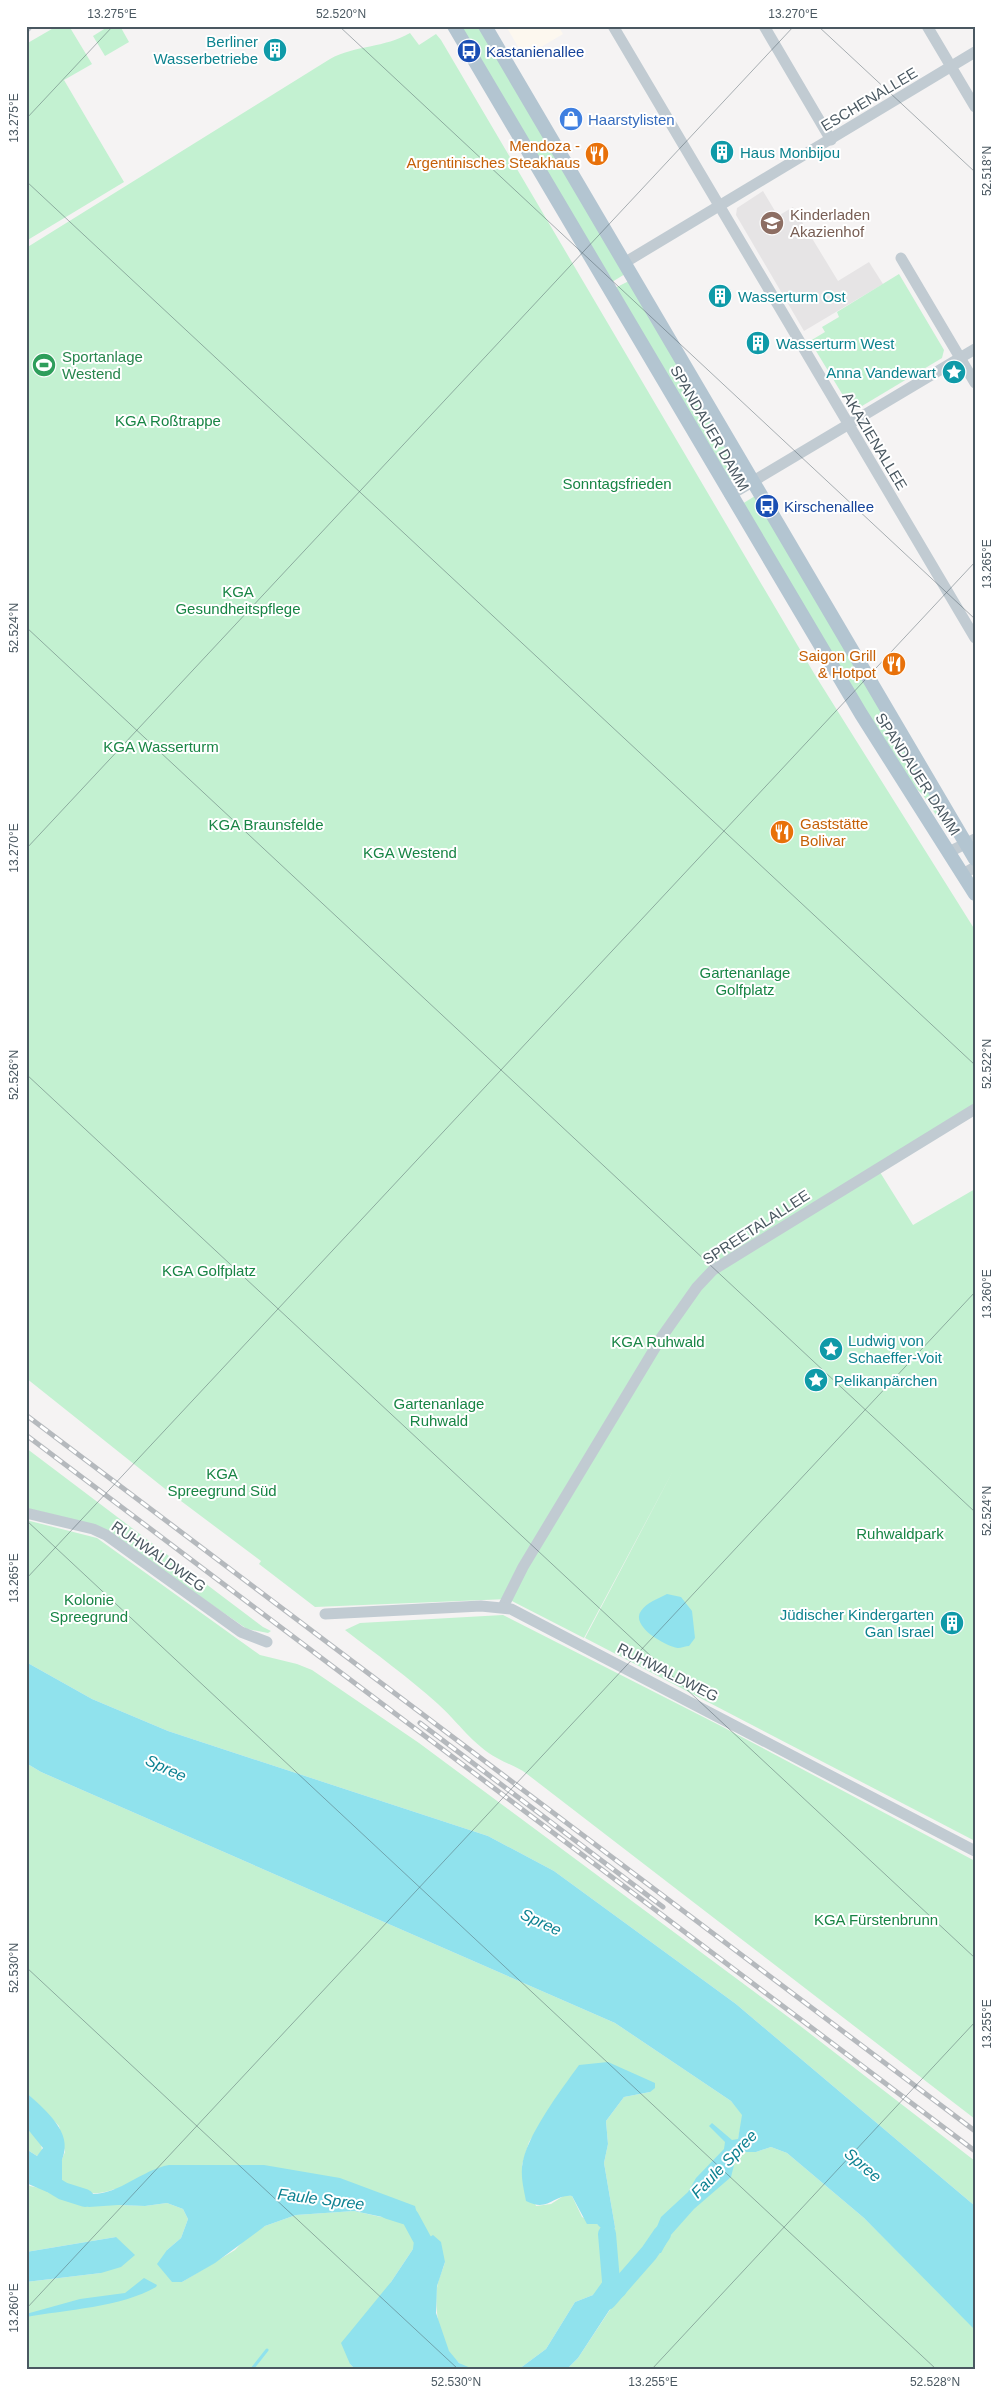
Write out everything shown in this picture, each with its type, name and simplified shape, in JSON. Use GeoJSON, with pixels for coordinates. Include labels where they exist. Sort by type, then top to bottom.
{"type":"FeatureCollection","features":[{"type":"Feature","properties":{"kind":"main road","name":"SPANDAUER DAMM"},"geometry":{"type":"LineString","coordinates":[[454,26],[891,764],[949,852],[969,871],[975,894]]}},
{"type":"Feature","properties":{"kind":"main road","name":"SPANDAUER DAMM"},"geometry":{"type":"LineString","coordinates":[[484,26],[753,481],[970,841],[975,859]]}},
{"type":"Feature","properties":{"kind":"street","name":"AKAZIENALLEE"},"geometry":{"type":"LineString","coordinates":[[613,26],[975,638]]}},
{"type":"Feature","properties":{"kind":"street"},"geometry":{"type":"LineString","coordinates":[[764,26],[831,140]]}},
{"type":"Feature","properties":{"kind":"street"},"geometry":{"type":"LineString","coordinates":[[927,26],[975,107]]}},
{"type":"Feature","properties":{"kind":"street","name":"ESCHENALLEE"},"geometry":{"type":"LineString","coordinates":[[624,263],[975,52]]}},
{"type":"Feature","properties":{"kind":"street"},"geometry":{"type":"LineString","coordinates":[[901,258],[975,383]]}},
{"type":"Feature","properties":{"kind":"street"},"geometry":{"type":"LineString","coordinates":[[730,495],[975,349]]}},
{"type":"Feature","properties":{"kind":"street"},"geometry":{"type":"LineString","coordinates":[[949,852],[970,841]]}},
{"type":"Feature","properties":{"kind":"street","name":"SPREETALALLEE"},"geometry":{"type":"LineString","coordinates":[[503,1607],[523,1567],[661,1338],[697,1287],[713,1270],[975,1109]]}},
{"type":"Feature","properties":{"kind":"street","name":"RUHWALDWEG"},"geometry":{"type":"LineString","coordinates":[[26,1513],[93,1529],[106,1535],[241,1632],[267,1642]]}},
{"type":"Feature","properties":{"kind":"street","name":"RUHWALDWEG"},"geometry":{"type":"LineString","coordinates":[[325,1614],[481,1606],[503,1607],[541,1624],[975,1851]]}},
{"type":"Feature","properties":{"kind":"shaded area"},"geometry":{"type":"Polygon","coordinates":[[[506,26],[558,26],[563,34],[524,57],[506,26]]]}},
{"type":"Feature","properties":{"kind":"shaded area"},"geometry":{"type":"Polygon","coordinates":[[[763,191],[778,216],[793,207],[838,281],[869,262],[883,284],[804,331],[736,215],[737,208],[763,191]]]}},
{"type":"Feature","properties":{"kind":"green space"},"geometry":{"type":"Polygon","coordinates":[[[57,26],[69,26],[92,64],[64,80],[124,182],[26,241],[26,44],[57,26]]]}},
{"type":"Feature","properties":{"kind":"green space"},"geometry":{"type":"Polygon","coordinates":[[[109,26],[120,26],[129,42],[105,56],[93,36],[109,26]]]}},
{"type":"Feature","properties":{"kind":"green space"},"geometry":{"type":"Polygon","coordinates":[[[460,26],[478,26],[625,274],[612,282],[460,26]]]}},
{"type":"Feature","properties":{"kind":"green space"},"geometry":{"type":"Polygon","coordinates":[[[410,33],[419,45],[436,34],[441,40],[815,675],[975,930],[975,1109],[878,1169],[913,1225],[975,1189],[975,1841],[585,1638],[674,1469],[584,1638],[508,1599],[315,1607],[259,1564],[261,1561],[169,1492],[26,1378],[26,248],[330,59],[350,51],[400,38],[410,33]]]}},
{"type":"Feature","properties":{"kind":"green space"},"geometry":{"type":"Polygon","coordinates":[[[899,274],[944,350],[942,358],[857,409],[850,407],[810,341],[825,332],[822,327],[839,317],[837,312],[899,274]]]}},
{"type":"Feature","properties":{"kind":"green space"},"geometry":{"type":"Polygon","coordinates":[[[629,281],[742,473],[728,481],[615,288],[629,281]]]}},
{"type":"Feature","properties":{"kind":"green space"},"geometry":{"type":"Polygon","coordinates":[[[755,496],[952,829],[947,832],[923,795],[906,779],[742,504],[755,496]]]}},
{"type":"Feature","properties":{"kind":"green space"},"geometry":{"type":"Polygon","coordinates":[[[26,1448],[263,1627],[271,1631],[268,1633],[247,1629],[96,1525],[26,1508],[26,1448]]]}},
{"type":"Feature","properties":{"kind":"green space","name":"Kolonie Spreegrund"},"geometry":{"type":"Polygon","coordinates":[[[26,1520],[97,1538],[260,1655],[297,1664],[312,1670],[419,1743],[799,2025],[975,2161],[975,2206],[736,2004],[554,1871],[488,1836],[168,1731],[92,1699],[26,1662],[26,1520]]]}},
{"type":"Feature","properties":{"kind":"green space","name":"KGA Fürstenbrunn"},"geometry":{"type":"Polygon","coordinates":[[[503,1615],[721,1726],[975,1861],[975,2119],[527,1774],[480,1747],[427,1694],[345,1630],[360,1623],[503,1615]]]}},
{"type":"Feature","properties":{"kind":"green space"},"geometry":{"type":"Polygon","coordinates":[[[26,1763],[41,1772],[615,2023],[731,2101],[743,2115],[738,2139],[756,2152],[771,2147],[787,2153],[864,2218],[971,2324],[975,2330],[975,2369],[567,2369],[578,2358],[621,2293],[593,2295],[575,2302],[546,2349],[519,2369],[473,2369],[462,2365],[453,2357],[442,2336],[436,2299],[445,2262],[415,2246],[391,2282],[350,2364],[355,2369],[26,2369],[26,2282],[101,2273],[116,2237],[26,2252],[26,2183],[30,2186],[49,2190],[57,2179],[57,2171],[65,2152],[59,2126],[26,2092],[26,1763]],[[579,2066],[529,2142],[522,2165],[536,2206],[551,2204],[565,2195],[572,2196],[582,2217],[614,2232],[615,2227],[604,2163],[608,2144],[606,2121],[624,2097],[650,2092],[579,2066]],[[67,2186],[63,2191],[118,2205],[145,2206],[167,2203],[183,2209],[188,2219],[181,2238],[167,2250],[182,2282],[235,2250],[250,2234],[265,2226],[296,2215],[354,2211],[381,2217],[417,2214],[115,2189],[101,2193],[91,2193],[67,2186]]]}},
{"type":"Feature","properties":{"kind":"green space"},"geometry":{"type":"Polygon","coordinates":[[[26,2127],[41,2143],[42,2151],[37,2156],[26,2149],[26,2127]]]}},
{"type":"Feature","properties":{"kind":"water"},"geometry":{"type":"Polygon","coordinates":[[[667,1594],[681,1597],[692,1611],[695,1638],[689,1646],[678,1648],[665,1643],[650,1634],[640,1623],[639,1617],[643,1608],[667,1594]]]}},
{"type":"Feature","properties":{"kind":"water","name":"Spree"},"geometry":{"type":"Polygon","coordinates":[[[26,1662],[92,1699],[168,1731],[488,1836],[554,1871],[736,2004],[975,2206],[975,2330],[864,2218],[787,2153],[771,2147],[756,2152],[741,2152],[736,2157],[731,2177],[694,2209],[670,2236],[661,2253],[649,2253],[648,2248],[661,2217],[688,2192],[696,2178],[724,2149],[725,2142],[709,2126],[712,2123],[732,2140],[738,2139],[742,2115],[731,2101],[615,2023],[41,1772],[26,1763],[26,1662]]]}},
{"type":"Feature","properties":{"kind":"water"},"geometry":{"type":"Polygon","coordinates":[[[608,2062],[655,2083],[655,2088],[650,2092],[624,2097],[606,2121],[608,2144],[604,2163],[615,2227],[614,2232],[607,2234],[597,2224],[587,2224],[572,2196],[566,2196],[540,2205],[526,2201],[522,2167],[530,2142],[537,2128],[579,2065],[608,2062]]]}},
{"type":"Feature","properties":{"kind":"water"},"geometry":{"type":"Polygon","coordinates":[[[26,2092],[46,2111],[59,2127],[65,2144],[64,2153],[57,2172],[57,2179],[47,2192],[26,2183],[26,2149],[37,2156],[43,2148],[26,2127],[26,2092]]]}},
{"type":"Feature","properties":{"kind":"water"},"geometry":{"type":"Polygon","coordinates":[[[169,2165],[264,2165],[340,2178],[415,2206],[417,2214],[406,2222],[354,2211],[296,2215],[265,2226],[215,2263],[182,2282],[172,2282],[157,2264],[167,2250],[181,2238],[188,2219],[183,2209],[167,2203],[145,2206],[89,2207],[61,2195],[67,2186],[86,2194],[100,2194],[169,2165]]]}},
{"type":"Feature","properties":{"kind":"water"},"geometry":{"type":"Polygon","coordinates":[[[433,2235],[441,2242],[445,2262],[437,2286],[436,2313],[449,2351],[459,2363],[473,2369],[355,2369],[350,2364],[341,2343],[391,2282],[415,2246],[433,2235]]]}},
{"type":"Feature","properties":{"kind":"water"},"geometry":{"type":"Polygon","coordinates":[[[116,2237],[135,2255],[121,2267],[101,2273],[26,2282],[26,2252],[116,2237]]]}},
{"type":"Feature","properties":{"kind":"water"},"geometry":{"type":"Polygon","coordinates":[[[144,2278],[157,2285],[156,2287],[142,2294],[110,2303],[26,2317],[26,2314],[80,2299],[125,2293],[144,2278]]]}},
{"type":"Feature","properties":{"kind":"water"},"geometry":{"type":"Polygon","coordinates":[[[615,2278],[624,2283],[625,2286],[620,2298],[614,2303],[578,2358],[567,2369],[519,2369],[546,2349],[575,2302],[593,2295],[603,2281],[615,2278]]]}},
{"type":"Feature","properties":{"kind":"waterway"},"geometry":{"type":"LineString","coordinates":[[53,2161],[53,2185],[63,2191],[85,2198]]}},
{"type":"Feature","properties":{"kind":"waterway","name":"Faule Spree"},"geometry":{"type":"LineString","coordinates":[[388,2210],[410,2217],[423,2241],[420,2265]]}},
{"type":"Feature","properties":{"kind":"waterway"},"geometry":{"type":"LineString","coordinates":[[607,2234],[611,2281],[618,2289]]}},
{"type":"Feature","properties":{"kind":"waterway","name":"Faule Spree"},"geometry":{"type":"LineString","coordinates":[[607,2301],[649,2253],[662,2234]]}},
{"type":"Feature","properties":{"kind":"waterway"},"geometry":{"type":"LineString","coordinates":[[252,2369],[267,2350]]}},
{"type":"Feature","properties":{"kind":"railway"},"geometry":{"type":"LineString","coordinates":[[26,1415],[975,2131]]}},
{"type":"Feature","properties":{"kind":"railway"},"geometry":{"type":"LineString","coordinates":[[26,1435],[975,2151]]}},
{"type":"Feature","properties":{"kind":"railway"},"geometry":{"type":"LineString","coordinates":[[420,1723],[663,1907]]}},
{"type":"Feature","properties":{"kind":"place","name":"Berliner Wasserbetriebe"},"geometry":{"type":"Point","coordinates":[275,50]}},
{"type":"Feature","properties":{"kind":"place","name":"Kastanienallee"},"geometry":{"type":"Point","coordinates":[469,51]}},
{"type":"Feature","properties":{"kind":"place","name":"Haarstylisten"},"geometry":{"type":"Point","coordinates":[571,119]}},
{"type":"Feature","properties":{"kind":"place","name":"Haus Monbijou"},"geometry":{"type":"Point","coordinates":[722,152]}},
{"type":"Feature","properties":{"kind":"place","name":"Mendoza - Argentinisches Steakhaus"},"geometry":{"type":"Point","coordinates":[597,154]}},
{"type":"Feature","properties":{"kind":"place","name":"Kinderladen Akazienhof"},"geometry":{"type":"Point","coordinates":[772,223]}},
{"type":"Feature","properties":{"kind":"place","name":"Wasserturm Ost"},"geometry":{"type":"Point","coordinates":[720,296]}},
{"type":"Feature","properties":{"kind":"place","name":"Wasserturm West"},"geometry":{"type":"Point","coordinates":[758,343]}},
{"type":"Feature","properties":{"kind":"place","name":"Sportanlage Westend"},"geometry":{"type":"Point","coordinates":[44,365]}},
{"type":"Feature","properties":{"kind":"place","name":"Anna Vandewart"},"geometry":{"type":"Point","coordinates":[954,372]}},
{"type":"Feature","properties":{"kind":"place","name":"Kirschenallee"},"geometry":{"type":"Point","coordinates":[767,506]}},
{"type":"Feature","properties":{"kind":"place","name":"Saigon Grill & Hotpot"},"geometry":{"type":"Point","coordinates":[894,664]}},
{"type":"Feature","properties":{"kind":"place","name":"Gaststätte Bolivar"},"geometry":{"type":"Point","coordinates":[782,832]}},
{"type":"Feature","properties":{"kind":"place","name":"Ludwig von Schaeffer-Voit"},"geometry":{"type":"Point","coordinates":[831,1349]}},
{"type":"Feature","properties":{"kind":"place","name":"Pelikanpärchen"},"geometry":{"type":"Point","coordinates":[816,1380]}},
{"type":"Feature","properties":{"kind":"place","name":"Jüdischer Kindergarten Gan Israel"},"geometry":{"type":"Point","coordinates":[952,1623]}},
{"type":"Feature","properties":{"kind":"park label","name":"KGA Roßtrappe"},"geometry":{"type":"Point","coordinates":[168,420]}},
{"type":"Feature","properties":{"kind":"park label","name":"Sonntagsfrieden"},"geometry":{"type":"Point","coordinates":[617,483]}},
{"type":"Feature","properties":{"kind":"park label","name":"KGA Gesundheitspflege"},"geometry":{"type":"Point","coordinates":[238,600]}},
{"type":"Feature","properties":{"kind":"park label","name":"KGA Wasserturm"},"geometry":{"type":"Point","coordinates":[161,746]}},
{"type":"Feature","properties":{"kind":"park label","name":"KGA Braunsfelde"},"geometry":{"type":"Point","coordinates":[266,824]}},
{"type":"Feature","properties":{"kind":"park label","name":"KGA Westend"},"geometry":{"type":"Point","coordinates":[410,852]}},
{"type":"Feature","properties":{"kind":"park label","name":"Gartenanlage Golfplatz"},"geometry":{"type":"Point","coordinates":[745,980]}},
{"type":"Feature","properties":{"kind":"park label","name":"KGA Golfplatz"},"geometry":{"type":"Point","coordinates":[209,1270]}},
{"type":"Feature","properties":{"kind":"park label","name":"KGA Ruhwald"},"geometry":{"type":"Point","coordinates":[658,1341]}},
{"type":"Feature","properties":{"kind":"park label","name":"Gartenanlage Ruhwald"},"geometry":{"type":"Point","coordinates":[439,1412]}},
{"type":"Feature","properties":{"kind":"park label","name":"KGA Spreegrund Süd"},"geometry":{"type":"Point","coordinates":[222,1482]}},
{"type":"Feature","properties":{"kind":"park label","name":"Ruhwaldpark"},"geometry":{"type":"Point","coordinates":[900,1533]}}]}
